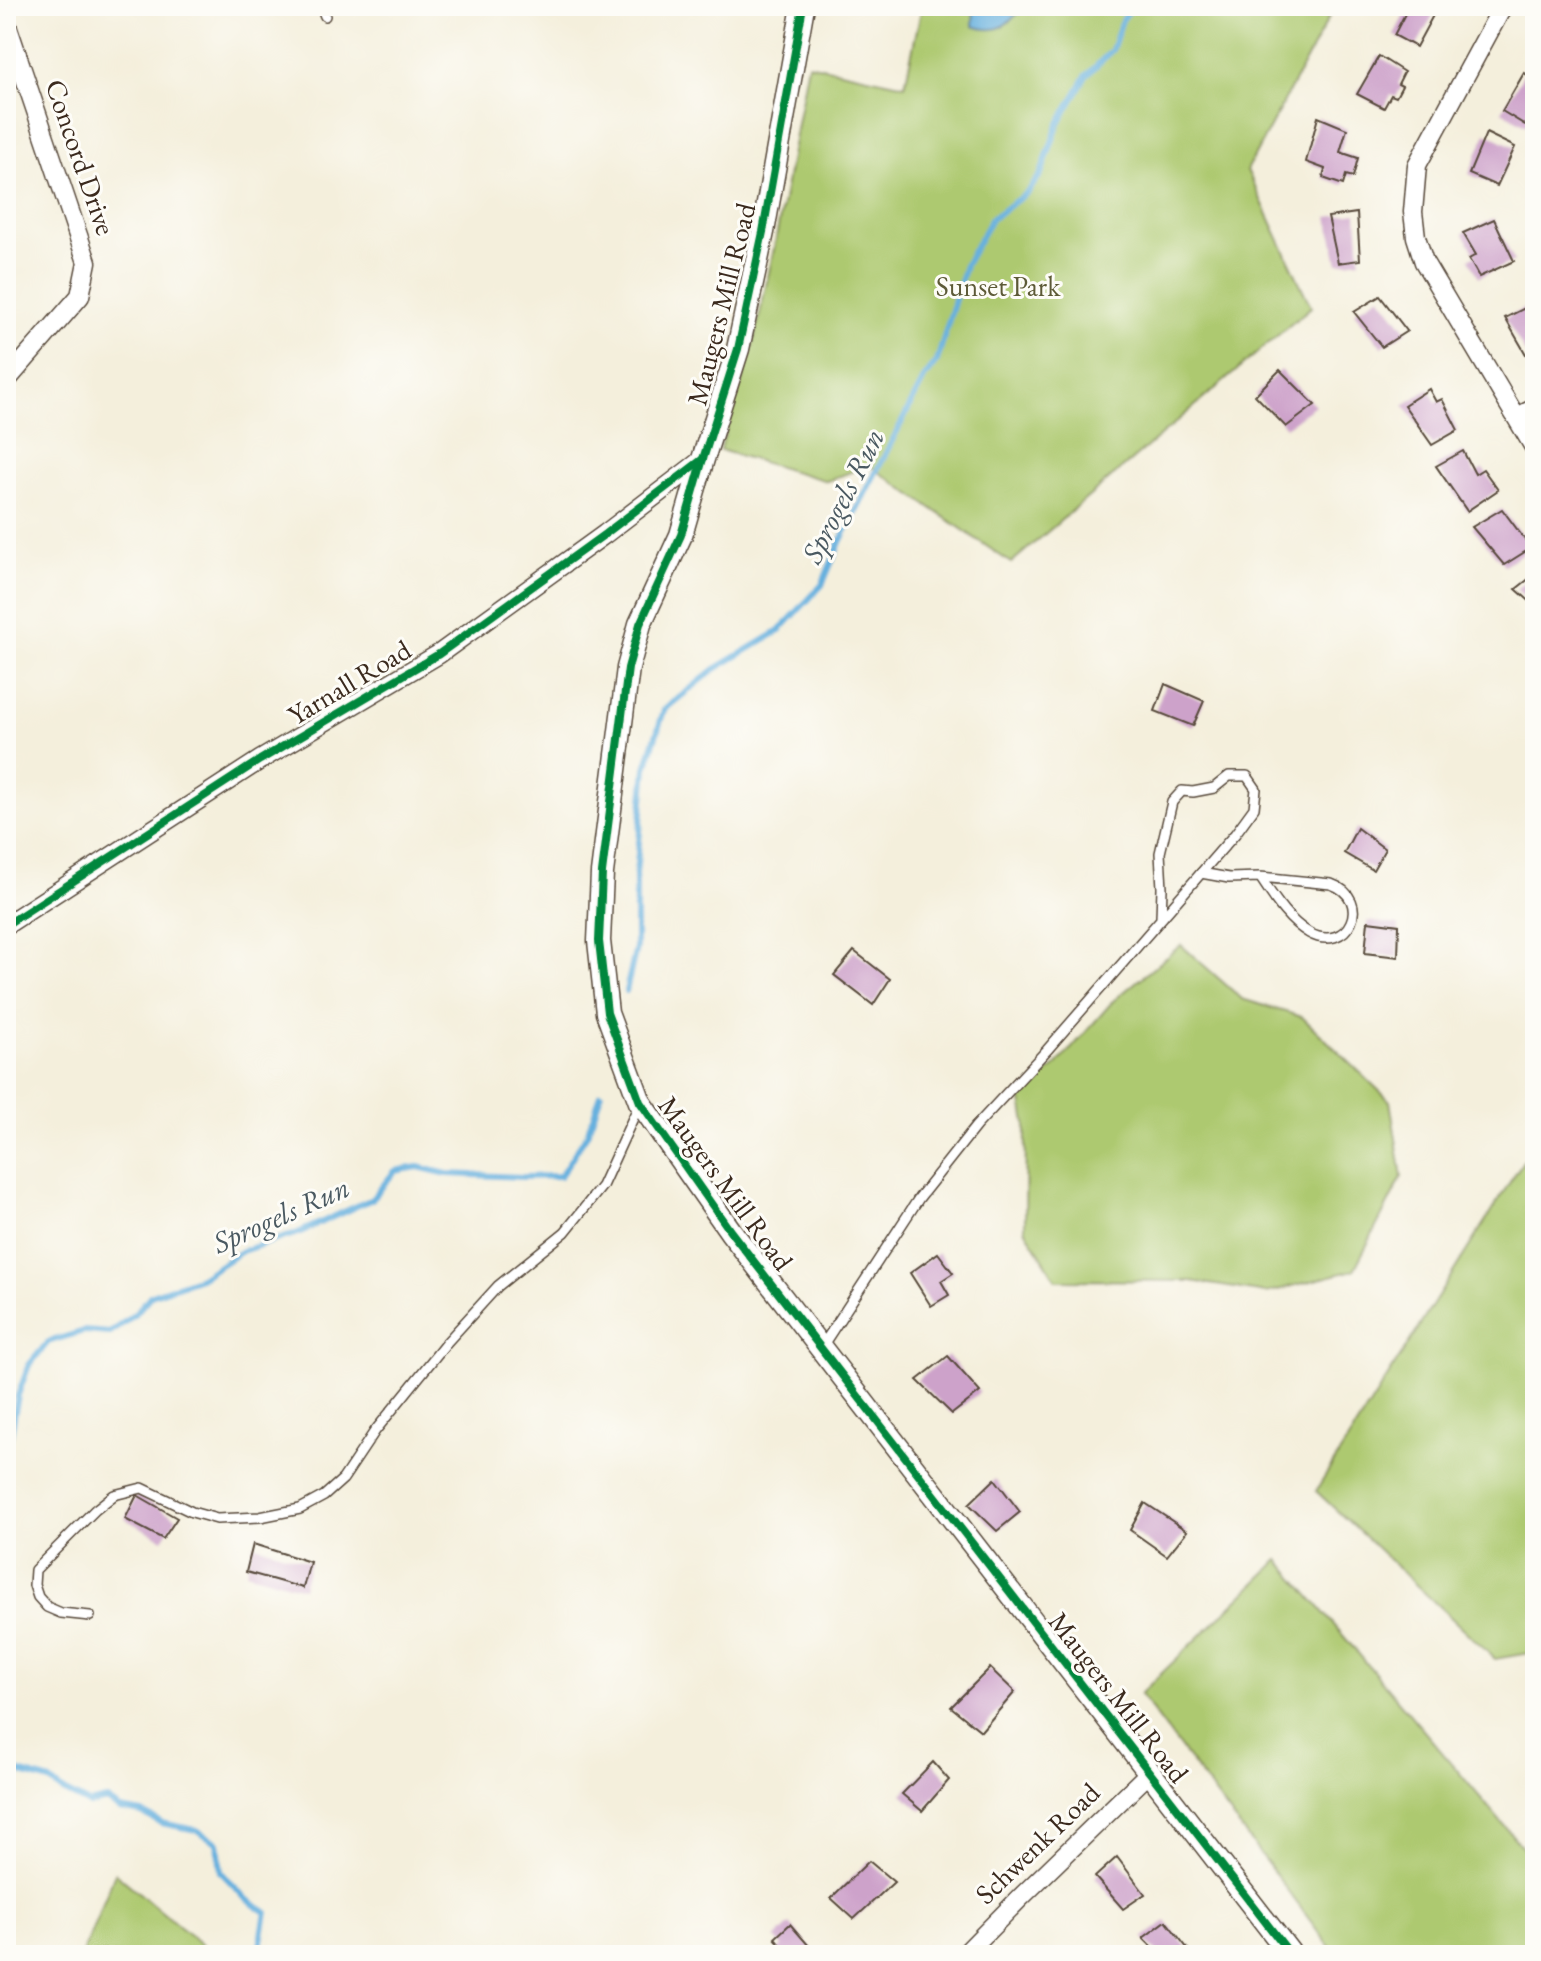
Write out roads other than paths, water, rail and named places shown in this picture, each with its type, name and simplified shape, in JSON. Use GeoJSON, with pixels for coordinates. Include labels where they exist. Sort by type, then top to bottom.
{"type":"FeatureCollection","features":[{"type":"Feature","properties":{"kind":"street","name":"Maugers Mill Road"},"geometry":{"type":"LineString","coordinates":[[803,6],[763,232],[738,349],[681,535],[640,624],[628,668],[602,873],[599,941],[607,1013],[640,1102],[731,1232],[1291,1955]]}},
{"type":"Feature","properties":{"kind":"street"},"geometry":{"type":"LineString","coordinates":[[1503,6],[1417,165],[1413,212],[1416,237],[1424,262],[1535,449]]}},
{"type":"Feature","properties":{"kind":"street","name":"Concord Drive"},"geometry":{"type":"LineString","coordinates":[[6,22],[87,262],[80,296],[6,381]]}},
{"type":"Feature","properties":{"kind":"street"},"geometry":{"type":"LineString","coordinates":[[1517,417],[1535,408]]}},
{"type":"Feature","properties":{"kind":"street","name":"Yarnall Road"},"geometry":{"type":"LineString","coordinates":[[6,925],[260,760],[439,654],[703,459]]}},
{"type":"Feature","properties":{"kind":"street","name":"Schwenk Road"},"geometry":{"type":"LineString","coordinates":[[964,1955],[1150,1772]]}},
{"type":"Feature","properties":{"kind":"lane"},"geometry":{"type":"LineString","coordinates":[[821,1348],[919,1198],[976,1126],[1099,992],[1235,834],[1254,808],[1256,789],[1247,776],[1229,776],[1214,788],[1182,791],[1172,802],[1160,853],[1161,918]]}},
{"type":"Feature","properties":{"kind":"lane"},"geometry":{"type":"LineString","coordinates":[[1201,873],[1229,878],[1260,877],[1331,884],[1340,887],[1349,896],[1353,907],[1352,921],[1345,932],[1332,938],[1324,939],[1308,932],[1282,910],[1260,877]]}},
{"type":"Feature","properties":{"kind":"lane"},"geometry":{"type":"LineString","coordinates":[[90,1616],[61,1613],[47,1607],[38,1597],[34,1585],[35,1570],[95,1510],[114,1495],[142,1488],[192,1512],[217,1519],[260,1517],[300,1509],[324,1496],[343,1479],[375,1431],[447,1342],[498,1286],[565,1232],[602,1186],[640,1102]]}},
{"type":"Feature","properties":{"kind":"water"},"geometry":{"type":"Polygon","coordinates":[[[974,6],[1025,6],[1002,26],[982,29],[973,26],[974,6]]]}},
{"type":"Feature","properties":{"kind":"waterway","name":"Sprogels Run"},"geometry":{"type":"LineString","coordinates":[[626,991],[636,948],[636,874],[646,768],[664,710],[715,669],[779,631],[822,585],[840,542],[925,377],[937,361],[965,265],[991,219],[1028,192],[1041,174],[1058,125],[1086,76],[1112,50],[1122,20],[1133,6]]}},
{"type":"Feature","properties":{"kind":"waterway","name":"Sprogels Run"},"geometry":{"type":"LineString","coordinates":[[6,1445],[29,1365],[48,1342],[84,1331],[110,1333],[135,1314],[151,1295],[200,1278],[242,1251],[298,1233],[372,1199],[395,1171],[418,1167],[447,1174],[560,1176],[587,1134],[601,1094]]}},
{"type":"Feature","properties":{"kind":"waterway"},"geometry":{"type":"LineString","coordinates":[[6,1768],[50,1781],[89,1804],[107,1800],[120,1809],[142,1813],[161,1823],[197,1830],[218,1843],[221,1872],[245,1898],[266,1912],[261,1955]]}},
{"type":"Feature","properties":{"kind":"park label","name":"Sunset Park"},"geometry":{"type":"Point","coordinates":[998,286]}}]}
